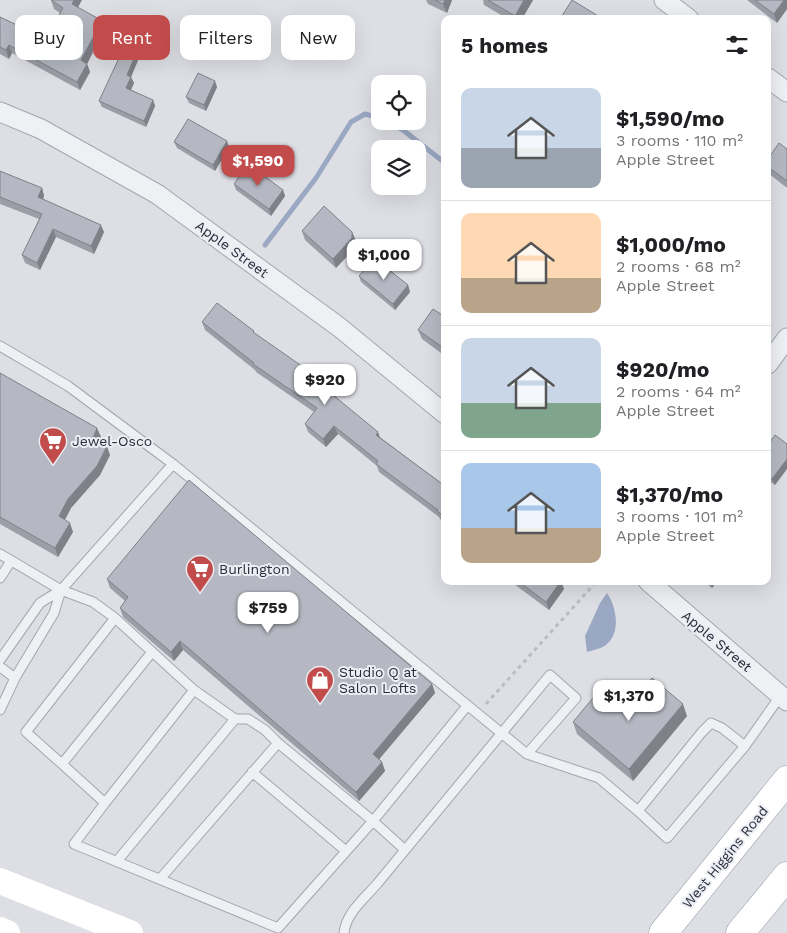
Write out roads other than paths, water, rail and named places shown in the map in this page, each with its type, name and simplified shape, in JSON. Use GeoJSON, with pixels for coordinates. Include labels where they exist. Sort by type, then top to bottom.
{"type":"FeatureCollection","features":[{"type":"Feature","properties":{"kind":"main road","name":"West Higgins Road"},"geometry":{"type":"LineString","coordinates":[[663,933],[787,780]]}},
{"type":"Feature","properties":{"kind":"main road"},"geometry":{"type":"LineString","coordinates":[[740,933],[787,876]]}},
{"type":"Feature","properties":{"kind":"main road"},"geometry":{"type":"LineString","coordinates":[[0,881],[130,933]]}},
{"type":"Feature","properties":{"kind":"main road"},"geometry":{"type":"LineString","coordinates":[[0,930],[7,933]]}},
{"type":"Feature","properties":{"kind":"street"},"geometry":{"type":"LineString","coordinates":[[664,0],[684,15]]}},
{"type":"Feature","properties":{"kind":"street"},"geometry":{"type":"LineString","coordinates":[[771,80],[787,92]]}},
{"type":"Feature","properties":{"kind":"street","name":"Apple Street"},"geometry":{"type":"LineString","coordinates":[[0,112],[41,129],[157,194],[339,327],[441,411]]}},
{"type":"Feature","properties":{"kind":"street"},"geometry":{"type":"LineString","coordinates":[[771,360],[787,338]]}},
{"type":"Feature","properties":{"kind":"street","name":"Apple Street"},"geometry":{"type":"LineString","coordinates":[[653,585],[784,698]]}},
{"type":"Feature","properties":{"kind":"lane"},"geometry":{"type":"LineString","coordinates":[[0,346],[68,386],[173,464],[500,734],[527,754],[599,778],[667,838],[784,698]]}},
{"type":"Feature","properties":{"kind":"lane"},"geometry":{"type":"LineString","coordinates":[[0,660],[40,603],[61,590],[173,464]]}},
{"type":"Feature","properties":{"kind":"lane"},"geometry":{"type":"LineString","coordinates":[[0,554],[61,590],[93,602],[114,618],[194,690],[235,719],[248,719],[265,730],[405,850]]}},
{"type":"Feature","properties":{"kind":"lane"},"geometry":{"type":"LineString","coordinates":[[0,578],[11,561]]}},
{"type":"Feature","properties":{"kind":"lane"},"geometry":{"type":"LineString","coordinates":[[0,710],[16,678],[54,613],[61,590]]}},
{"type":"Feature","properties":{"kind":"lane"},"geometry":{"type":"LineString","coordinates":[[105,803],[26,732],[114,618]]}},
{"type":"Feature","properties":{"kind":"lane"},"geometry":{"type":"LineString","coordinates":[[62,764],[152,652]]}},
{"type":"Feature","properties":{"kind":"lane"},"geometry":{"type":"LineString","coordinates":[[0,667],[16,678]]}},
{"type":"Feature","properties":{"kind":"lane"},"geometry":{"type":"LineString","coordinates":[[344,933],[345,924],[356,908],[550,675],[576,698],[527,754]]}},
{"type":"Feature","properties":{"kind":"lane"},"geometry":{"type":"LineString","coordinates":[[194,690],[74,844],[278,928],[373,821],[467,706]]}},
{"type":"Feature","properties":{"kind":"lane"},"geometry":{"type":"LineString","coordinates":[[117,861],[235,719]]}},
{"type":"Feature","properties":{"kind":"lane"},"geometry":{"type":"LineString","coordinates":[[638,811],[711,723],[722,728],[745,746]]}},
{"type":"Feature","properties":{"kind":"lane"},"geometry":{"type":"LineString","coordinates":[[160,879],[278,743]]}},
{"type":"Feature","properties":{"kind":"lane"},"geometry":{"type":"LineString","coordinates":[[252,772],[346,851]]}},
{"type":"Feature","properties":{"kind":"water"},"geometry":{"type":"Polygon","coordinates":[[[607,593],[615,613],[616,627],[614,634],[606,645],[587,652],[585,636],[600,603],[607,593]]]}},
{"type":"Feature","properties":{"kind":"waterway"},"geometry":{"type":"LineString","coordinates":[[265,245],[316,178],[351,122],[365,114],[371,116]]}},
{"type":"Feature","properties":{"kind":"waterway"},"geometry":{"type":"LineString","coordinates":[[403,130],[441,160]]}},
{"type":"Feature","properties":{"kind":"place","name":"Jewel-Osco"},"geometry":{"type":"Point","coordinates":[53,465]}},
{"type":"Feature","properties":{"kind":"place","name":"Burlington"},"geometry":{"type":"Point","coordinates":[200,593]}},
{"type":"Feature","properties":{"kind":"place","name":"Studio Q at Salon Lofts"},"geometry":{"type":"Point","coordinates":[320,704]}}]}
